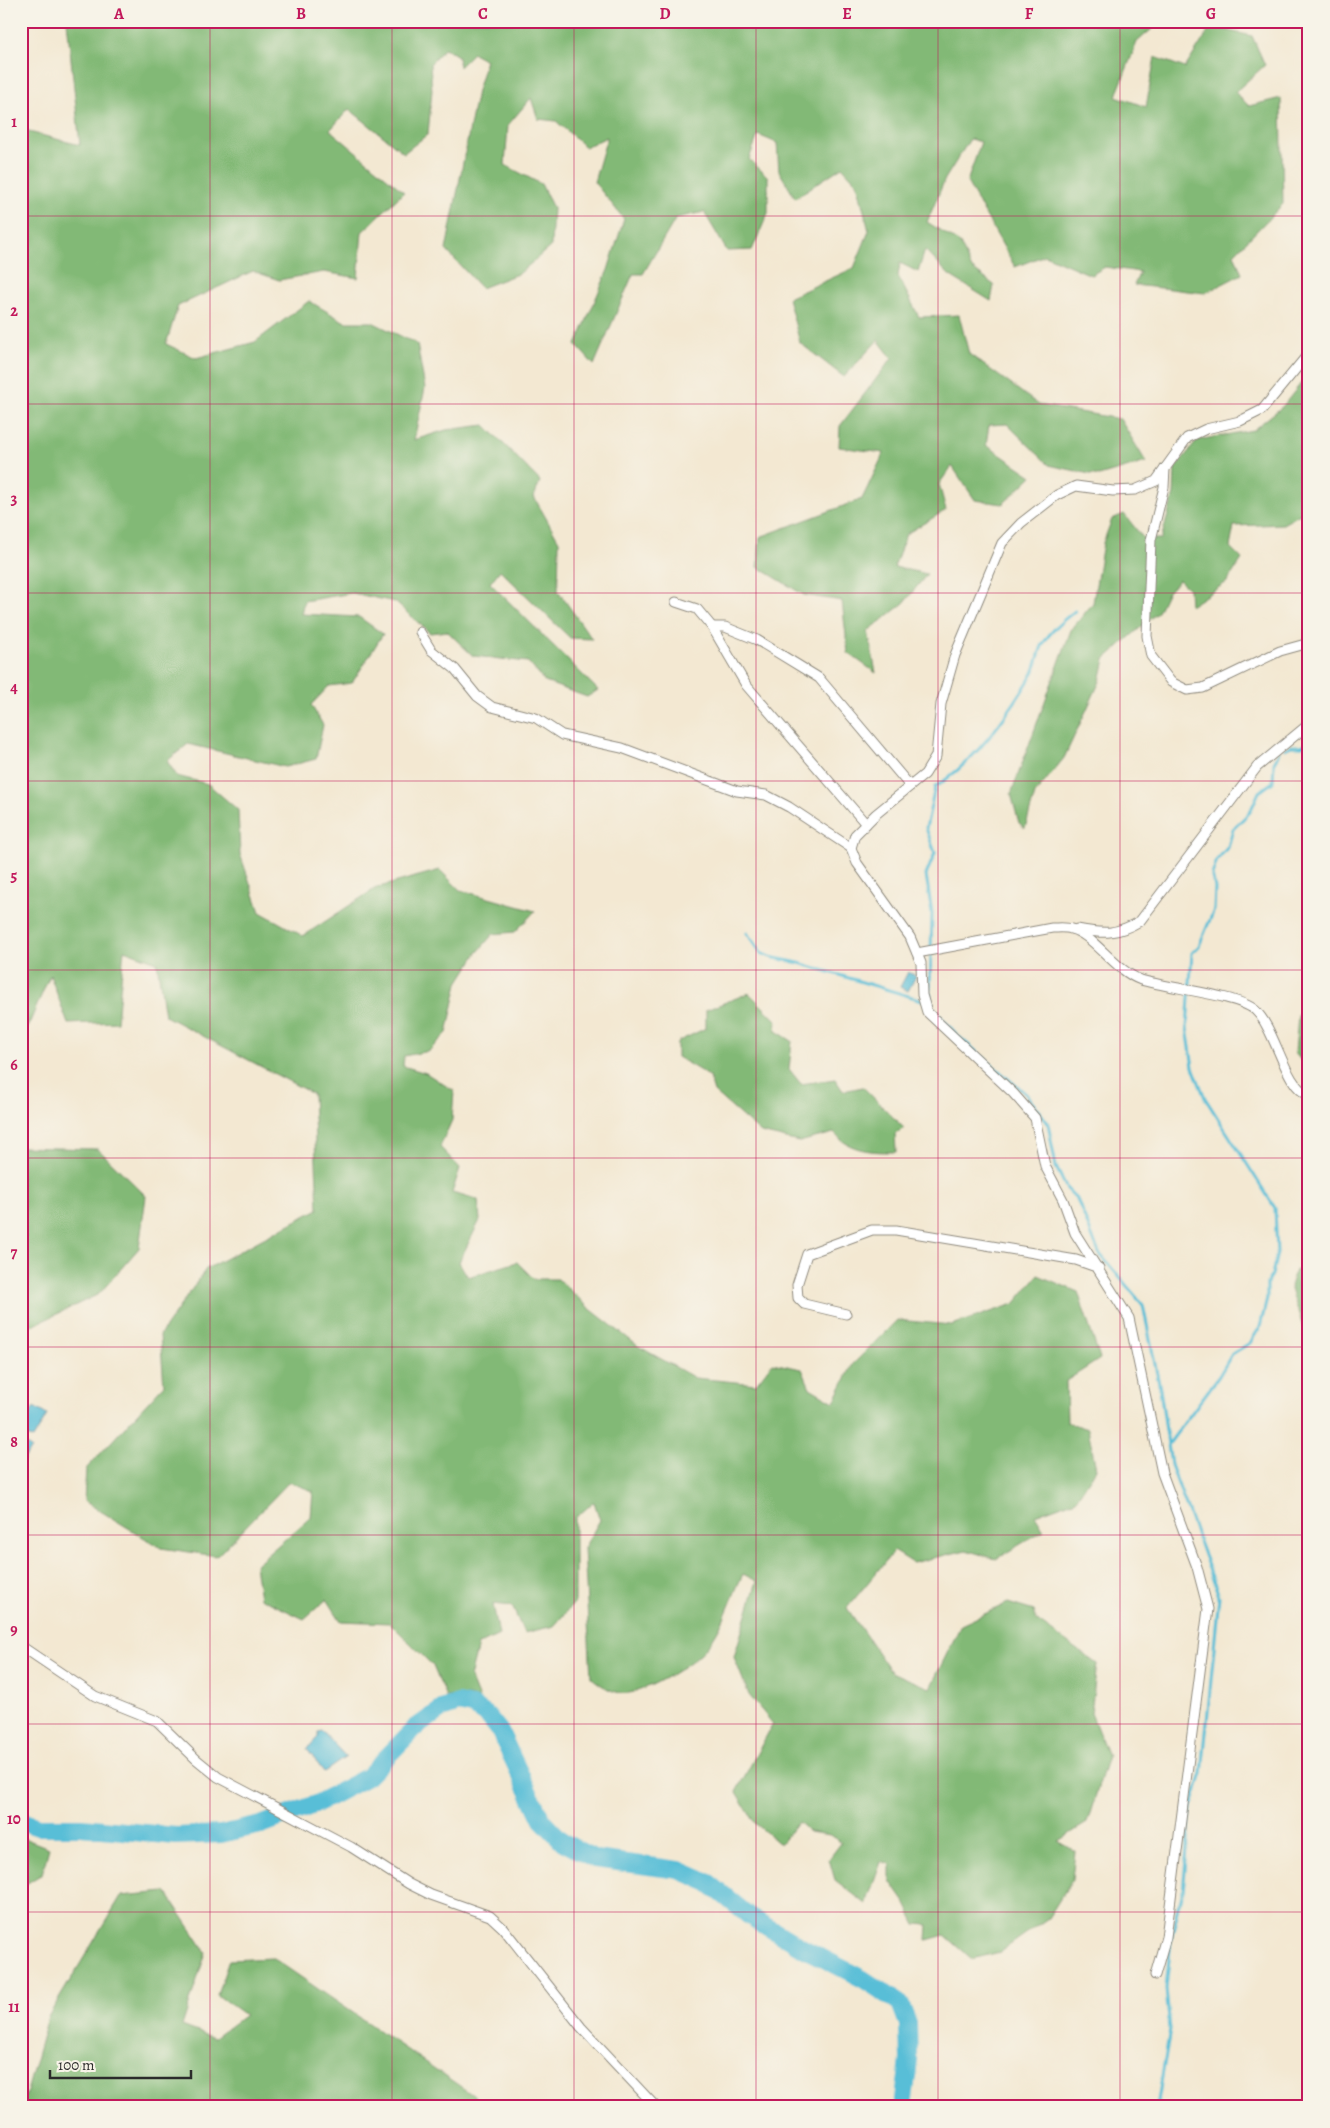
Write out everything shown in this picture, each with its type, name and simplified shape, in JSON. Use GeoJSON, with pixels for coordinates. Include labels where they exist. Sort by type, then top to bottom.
{"type":"FeatureCollection","features":[{"type":"Feature","properties":{"kind":"street"},"geometry":{"type":"LineString","coordinates":[[851,848],[855,835],[925,774],[936,756],[941,704],[955,655],[1002,543],[1021,523],[1058,495],[1076,486],[1113,491],[1135,490],[1156,481],[1187,438],[1206,429],[1240,421],[1262,410],[1309,353]]}},
{"type":"Feature","properties":{"kind":"street"},"geometry":{"type":"LineString","coordinates":[[1165,468],[1164,487],[1151,540],[1147,636],[1151,656],[1171,682],[1187,690],[1203,688],[1280,651],[1309,643]]}},
{"type":"Feature","properties":{"kind":"street"},"geometry":{"type":"LineString","coordinates":[[676,602],[697,609],[712,627],[746,685],[866,824]]}},
{"type":"Feature","properties":{"kind":"street"},"geometry":{"type":"LineString","coordinates":[[712,627],[725,627],[757,640],[819,678],[910,786]]}},
{"type":"Feature","properties":{"kind":"street"},"geometry":{"type":"LineString","coordinates":[[420,632],[431,650],[455,670],[477,696],[492,707],[536,718],[562,735],[622,748],[737,792],[766,795],[789,807],[851,848],[857,863],[910,937],[921,963],[922,999],[927,1012],[1013,1094],[1034,1118],[1045,1166],[1063,1200],[1075,1233],[1100,1268],[1129,1318],[1162,1473],[1197,1567],[1208,1609],[1166,1937],[1155,1975]]}},
{"type":"Feature","properties":{"kind":"street"},"geometry":{"type":"LineString","coordinates":[[917,953],[1052,928],[1071,928],[1096,933],[1122,931],[1140,921],[1257,767],[1309,724]]}},
{"type":"Feature","properties":{"kind":"street"},"geometry":{"type":"LineString","coordinates":[[1071,928],[1080,932],[1128,973],[1140,980],[1238,1002],[1254,1010],[1272,1033],[1293,1081],[1304,1094],[1309,1095]]}},
{"type":"Feature","properties":{"kind":"street"},"geometry":{"type":"LineString","coordinates":[[846,1314],[804,1304],[798,1298],[797,1285],[804,1262],[807,1254],[813,1250],[824,1250],[872,1230],[896,1230],[1067,1258],[1100,1268]]}},
{"type":"Feature","properties":{"kind":"street"},"geometry":{"type":"LineString","coordinates":[[21,1646],[95,1696],[157,1721],[196,1759],[218,1777],[351,1847],[424,1891],[490,1916],[503,1928],[581,2027],[656,2107]]}},
{"type":"Feature","properties":{"kind":"green space"},"geometry":{"type":"Polygon","coordinates":[[[67,21],[918,21],[925,27],[940,21],[1161,21],[1137,42],[1116,96],[1146,107],[1155,57],[1185,68],[1211,27],[1252,36],[1265,65],[1235,92],[1249,106],[1281,98],[1283,204],[1234,254],[1242,274],[1205,293],[1134,285],[1140,272],[1105,267],[1091,275],[1045,255],[1015,267],[967,182],[981,142],[970,139],[945,179],[927,222],[960,243],[971,268],[994,285],[991,301],[949,275],[925,250],[918,272],[900,263],[898,276],[919,317],[959,315],[969,354],[1039,405],[1120,419],[1146,462],[1099,476],[1049,465],[1007,424],[989,425],[986,445],[1032,476],[1003,504],[975,500],[952,466],[939,484],[946,510],[906,534],[894,567],[927,574],[904,603],[868,631],[876,673],[848,653],[842,601],[804,595],[758,567],[760,537],[862,499],[884,453],[839,447],[840,426],[892,358],[878,340],[844,377],[800,343],[788,298],[854,268],[869,231],[857,183],[842,167],[795,198],[779,171],[777,143],[758,135],[749,159],[768,177],[768,213],[752,250],[727,251],[704,212],[676,218],[643,274],[633,274],[594,365],[576,345],[608,270],[624,219],[594,182],[607,137],[585,147],[556,121],[538,119],[531,98],[508,125],[505,165],[541,184],[553,208],[551,246],[520,273],[481,288],[446,250],[477,91],[486,60],[473,53],[459,67],[458,56],[445,48],[430,64],[432,90],[428,134],[404,153],[349,109],[330,130],[404,192],[362,232],[358,278],[324,272],[279,280],[253,271],[178,306],[166,344],[196,358],[255,342],[309,301],[345,322],[372,322],[417,344],[425,388],[414,440],[446,430],[485,425],[540,481],[534,497],[559,541],[558,591],[592,639],[570,638],[500,570],[490,583],[598,690],[587,697],[545,682],[528,662],[473,656],[447,631],[430,633],[395,602],[352,593],[304,601],[301,614],[359,617],[383,634],[352,683],[329,686],[311,705],[323,725],[316,759],[285,767],[188,744],[167,761],[177,776],[208,784],[238,810],[240,854],[260,912],[303,936],[376,888],[440,870],[460,890],[535,911],[515,932],[493,934],[477,953],[458,983],[447,1033],[429,1051],[404,1056],[403,1066],[426,1073],[454,1091],[452,1120],[440,1147],[460,1168],[452,1193],[478,1200],[480,1220],[459,1262],[468,1277],[517,1262],[534,1279],[558,1279],[589,1308],[638,1346],[695,1378],[756,1384],[772,1363],[802,1369],[810,1388],[834,1402],[853,1364],[897,1320],[952,1325],[1014,1304],[1038,1275],[1078,1292],[1100,1359],[1066,1381],[1067,1422],[1088,1429],[1096,1469],[1076,1500],[1035,1515],[1044,1530],[996,1559],[966,1550],[913,1563],[894,1551],[847,1608],[891,1672],[930,1688],[961,1625],[1008,1603],[1034,1611],[1037,1621],[1097,1664],[1091,1713],[1108,1756],[1087,1823],[1058,1841],[1075,1851],[1072,1880],[1048,1918],[1000,1952],[972,1959],[945,1935],[927,1940],[928,1925],[916,1924],[906,1904],[890,1881],[890,1864],[881,1862],[866,1904],[835,1880],[829,1859],[841,1843],[831,1835],[809,1832],[798,1822],[780,1844],[755,1823],[736,1792],[773,1724],[749,1695],[734,1657],[757,1581],[743,1574],[717,1631],[699,1655],[670,1675],[637,1691],[619,1693],[609,1689],[591,1677],[584,1548],[600,1520],[594,1502],[575,1518],[575,1602],[554,1626],[524,1633],[512,1606],[493,1604],[499,1635],[478,1645],[470,1677],[479,1699],[468,1696],[446,1697],[433,1666],[390,1623],[341,1621],[327,1599],[304,1619],[260,1598],[255,1565],[311,1517],[313,1491],[289,1482],[217,1556],[161,1548],[84,1501],[86,1469],[164,1385],[160,1335],[206,1269],[318,1209],[313,1094],[165,1016],[157,962],[124,950],[117,1022],[68,1024],[50,975],[21,1043],[21,112],[25,131],[80,145],[67,21]]]}},
{"type":"Feature","properties":{"kind":"green space"},"geometry":{"type":"Polygon","coordinates":[[[1309,373],[1309,509],[1283,524],[1234,526],[1230,547],[1242,559],[1227,582],[1190,606],[1189,589],[1179,580],[1167,593],[1158,612],[1105,659],[1100,681],[1064,758],[1035,794],[1025,828],[1019,823],[1011,794],[1071,630],[1093,603],[1103,543],[1112,519],[1124,514],[1144,539],[1161,539],[1174,494],[1175,468],[1198,440],[1253,430],[1283,406],[1309,373]]]}},
{"type":"Feature","properties":{"kind":"green space"},"geometry":{"type":"Polygon","coordinates":[[[749,993],[777,1021],[776,1031],[792,1041],[789,1069],[801,1084],[835,1079],[843,1091],[863,1087],[904,1128],[895,1134],[896,1152],[862,1150],[847,1144],[834,1133],[799,1142],[761,1133],[714,1092],[709,1076],[677,1057],[677,1042],[706,1028],[706,1010],[749,993]]]}},
{"type":"Feature","properties":{"kind":"green space"},"geometry":{"type":"Polygon","coordinates":[[[1309,994],[1309,1071],[1295,1053],[1298,1016],[1309,994]]]}},
{"type":"Feature","properties":{"kind":"green space"},"geometry":{"type":"Polygon","coordinates":[[[21,1095],[29,1098],[21,1125],[21,1095]]]}},
{"type":"Feature","properties":{"kind":"green space"},"geometry":{"type":"Polygon","coordinates":[[[21,1147],[98,1149],[146,1196],[139,1248],[99,1294],[32,1326],[21,1312],[21,1147]]]}},
{"type":"Feature","properties":{"kind":"green space"},"geometry":{"type":"Polygon","coordinates":[[[1295,1270],[1309,1274],[1309,1345],[1290,1286],[1295,1270]]]}},
{"type":"Feature","properties":{"kind":"green space"},"geometry":{"type":"Polygon","coordinates":[[[21,1837],[49,1848],[42,1874],[21,1887],[21,1837]]]}},
{"type":"Feature","properties":{"kind":"green space"},"geometry":{"type":"Polygon","coordinates":[[[166,1892],[206,1952],[182,2026],[214,2038],[245,2015],[217,1995],[229,1960],[273,1958],[486,2104],[486,2107],[21,2107],[21,2092],[26,2095],[48,2017],[121,1896],[166,1892]]]}},
{"type":"Feature","properties":{"kind":"water"},"geometry":{"type":"Polygon","coordinates":[[[908,972],[916,976],[908,991],[900,987],[908,972]]]}},
{"type":"Feature","properties":{"kind":"water"},"geometry":{"type":"Polygon","coordinates":[[[34,1407],[47,1415],[33,1439],[21,1433],[21,1429],[34,1407]]]}},
{"type":"Feature","properties":{"kind":"water"},"geometry":{"type":"Polygon","coordinates":[[[21,1442],[31,1448],[21,1464],[21,1442]]]}},
{"type":"Feature","properties":{"kind":"water"},"geometry":{"type":"Polygon","coordinates":[[[322,1731],[346,1757],[324,1772],[307,1749],[318,1737],[318,1732],[322,1731]]]}},
{"type":"Feature","properties":{"kind":"waterway"},"geometry":{"type":"LineString","coordinates":[[1075,611],[1057,626],[1046,639],[1031,677],[989,737],[964,764],[935,787],[926,828],[935,853],[926,875],[932,913],[930,992],[931,1006],[959,1037],[1026,1094],[1048,1123],[1056,1167],[1067,1189],[1077,1199],[1099,1253],[1143,1305],[1160,1389],[1171,1465],[1219,1596],[1202,1774],[1191,1807],[1183,1891],[1171,1939],[1166,1989],[1170,2029],[1157,2107]]}},
{"type":"Feature","properties":{"kind":"waterway"},"geometry":{"type":"LineString","coordinates":[[1285,749],[1291,746],[1302,746],[1309,741]]}},
{"type":"Feature","properties":{"kind":"waterway"},"geometry":{"type":"LineString","coordinates":[[1168,1445],[1219,1376],[1232,1354],[1250,1343],[1260,1327],[1267,1299],[1267,1283],[1272,1275],[1277,1253],[1275,1208],[1205,1098],[1193,1067],[1187,1028],[1192,953],[1199,946],[1214,910],[1215,888],[1212,875],[1217,860],[1228,847],[1233,829],[1250,812],[1259,792],[1273,782],[1274,763],[1279,752]]}},
{"type":"Feature","properties":{"kind":"waterway"},"geometry":{"type":"LineString","coordinates":[[747,933],[761,953],[770,957],[799,963],[922,1000]]}},
{"type":"Feature","properties":{"kind":"waterway"},"geometry":{"type":"LineString","coordinates":[[21,1821],[38,1827],[81,1827],[176,1836],[221,1834],[261,1825],[316,1804],[367,1777],[415,1728],[442,1709],[458,1703],[472,1706],[487,1715],[499,1730],[542,1820],[563,1842],[595,1859],[679,1870],[709,1883],[749,1916],[801,1947],[863,1979],[900,2003],[908,2024],[909,2060],[903,2107]]}}]}
